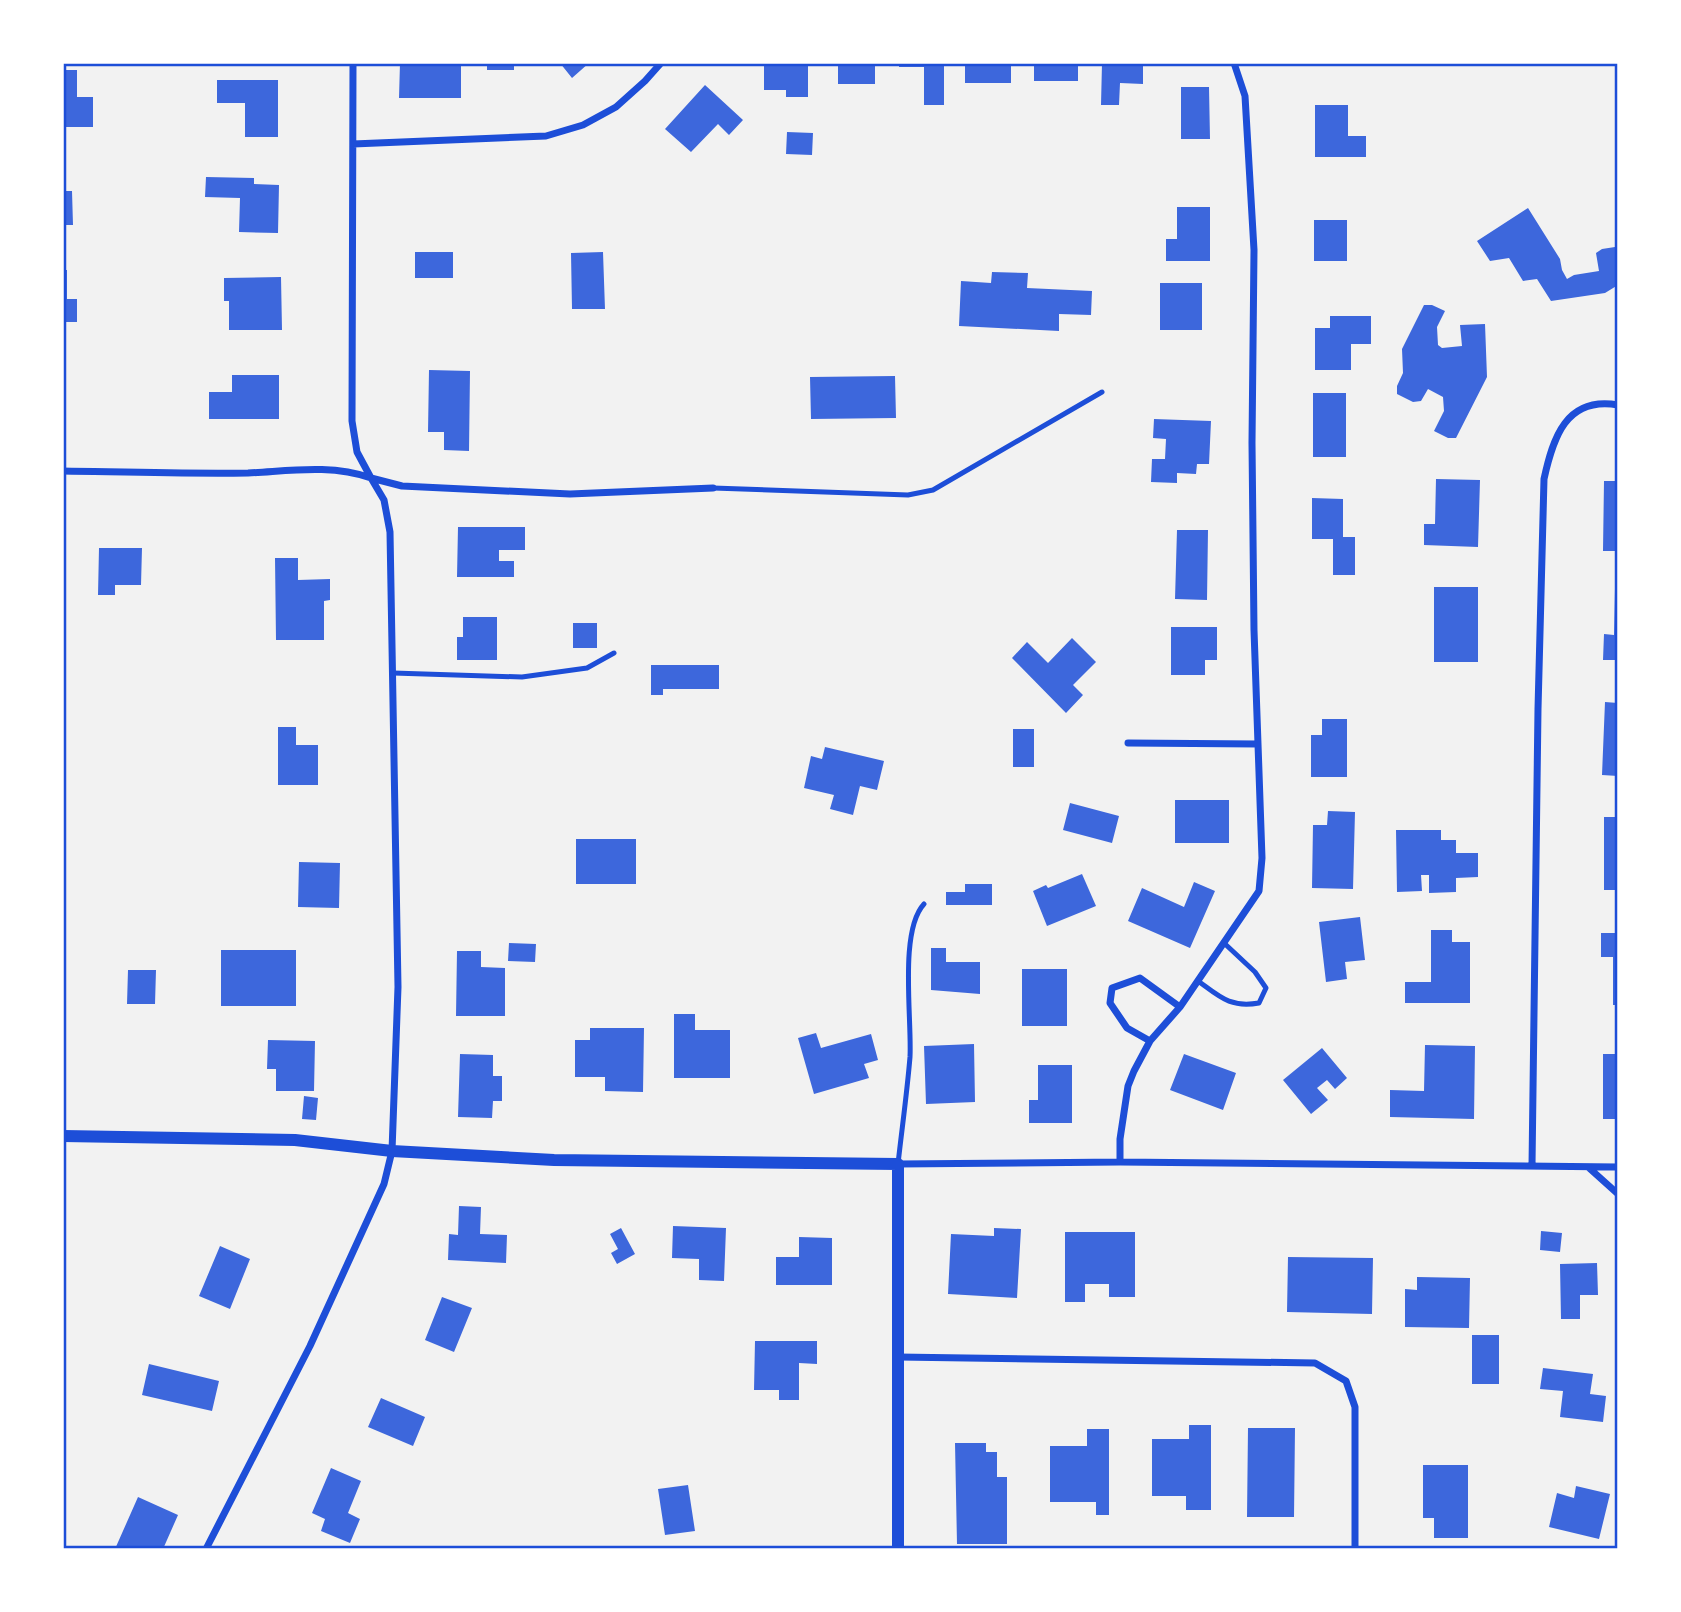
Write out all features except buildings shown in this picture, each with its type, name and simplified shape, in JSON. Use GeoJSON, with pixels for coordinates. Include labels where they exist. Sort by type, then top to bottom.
{"type":"FeatureCollection","features":[{"type":"Feature","properties":{"kind":"street"},"geometry":{"type":"LineString","coordinates":[[206,1549],[310,1346],[384,1184],[392,1152],[398,987],[390,533],[384,500],[357,452],[352,421],[353,63]]}},
{"type":"Feature","properties":{"kind":"street"},"geometry":{"type":"LineString","coordinates":[[353,144],[546,136],[583,125],[616,107],[661,63]]}},
{"type":"Feature","properties":{"kind":"street"},"geometry":{"type":"LineString","coordinates":[[1120,1162],[1120,1139],[1128,1086],[1150,1041],[1180,1007],[1259,891],[1262,858],[1252,443],[1255,250],[1245,96],[1234,63]]}},
{"type":"Feature","properties":{"kind":"street"},"geometry":{"type":"LineString","coordinates":[[1532,1166],[1544,478],[1550,449],[1563,421],[1595,404],[1618,405]]}},
{"type":"Feature","properties":{"kind":"street"},"geometry":{"type":"LineString","coordinates":[[63,471],[247,472],[323,468],[354,472],[402,486],[570,494],[713,488]]}},
{"type":"Feature","properties":{"kind":"street"},"geometry":{"type":"LineString","coordinates":[[1128,743],[1258,744]]}},
{"type":"Feature","properties":{"kind":"street"},"geometry":{"type":"LineString","coordinates":[[1150,1041],[1128,1028],[1110,1003],[1112,988],[1140,978],[1180,1007]]}},
{"type":"Feature","properties":{"kind":"street"},"geometry":{"type":"LineString","coordinates":[[63,1136],[295,1140],[392,1152],[554,1160],[1618,1167]]}},
{"type":"Feature","properties":{"kind":"street"},"geometry":{"type":"LineString","coordinates":[[898,1164],[898,1549]]}},
{"type":"Feature","properties":{"kind":"street"},"geometry":{"type":"LineString","coordinates":[[1588,1167],[1618,1194]]}},
{"type":"Feature","properties":{"kind":"street"},"geometry":{"type":"LineString","coordinates":[[898,1357],[1315,1363],[1346,1381],[1355,1406],[1355,1549]]}},
{"type":"Feature","properties":{"kind":"lane"},"geometry":{"type":"LineString","coordinates":[[713,488],[908,495],[921,493],[933,490],[1102,392]]}},
{"type":"Feature","properties":{"kind":"lane"},"geometry":{"type":"LineString","coordinates":[[393,673],[522,677],[587,668],[614,653]]}},
{"type":"Feature","properties":{"kind":"lane"},"geometry":{"type":"LineString","coordinates":[[898,1164],[910,1053],[910,944],[916,913],[924,904]]}},
{"type":"Feature","properties":{"kind":"lane"},"geometry":{"type":"LineString","coordinates":[[1198,981],[1222,999],[1234,1004],[1259,1003],[1266,988],[1255,972],[1224,943]]}}]}
